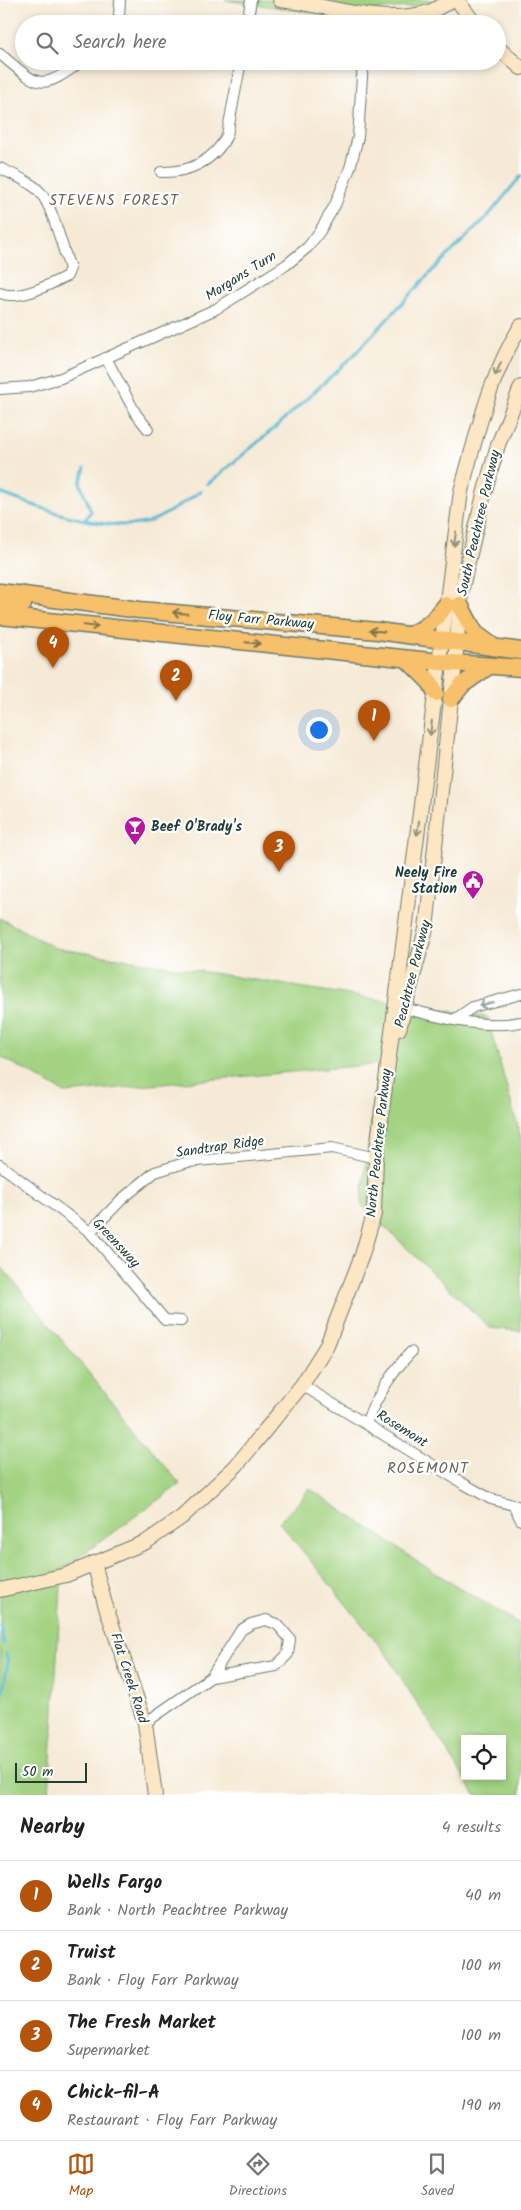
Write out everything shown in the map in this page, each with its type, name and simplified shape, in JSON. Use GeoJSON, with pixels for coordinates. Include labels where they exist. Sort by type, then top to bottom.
{"type":"FeatureCollection","features":[{"type":"Feature","properties":{"kind":"main road","name":"Floy Farr Parkway"},"geometry":{"type":"LineString","coordinates":[[0,592],[140,610],[409,635],[521,651]]}},
{"type":"Feature","properties":{"kind":"main road"},"geometry":{"type":"LineString","coordinates":[[0,606],[23,604],[25,595]]}},
{"type":"Feature","properties":{"kind":"main road"},"geometry":{"type":"LineString","coordinates":[[409,635],[432,624],[453,605],[475,633],[493,647]]}},
{"type":"Feature","properties":{"kind":"main road"},"geometry":{"type":"LineString","coordinates":[[25,620],[43,609],[51,608],[126,616],[140,610]]}},
{"type":"Feature","properties":{"kind":"main road","name":"Floy Farr Parkway"},"geometry":{"type":"LineString","coordinates":[[0,616],[407,659],[521,668]]}},
{"type":"Feature","properties":{"kind":"main road"},"geometry":{"type":"LineString","coordinates":[[407,659],[443,696],[462,686],[489,666]]}},
{"type":"Feature","properties":{"kind":"street"},"geometry":{"type":"LineString","coordinates":[[118,15],[120,0]]}},
{"type":"Feature","properties":{"kind":"street"},"geometry":{"type":"LineString","coordinates":[[248,15],[251,0]]}},
{"type":"Feature","properties":{"kind":"street"},"geometry":{"type":"LineString","coordinates":[[280,0],[300,2],[347,15]]}},
{"type":"Feature","properties":{"kind":"street"},"geometry":{"type":"LineString","coordinates":[[415,15],[426,13],[453,0]]}},
{"type":"Feature","properties":{"kind":"street"},"geometry":{"type":"LineString","coordinates":[[457,0],[468,15]]}},
{"type":"Feature","properties":{"kind":"street"},"geometry":{"type":"LineString","coordinates":[[0,54],[15,66]]}},
{"type":"Feature","properties":{"kind":"street"},"geometry":{"type":"LineString","coordinates":[[506,55],[521,68]]}},
{"type":"Feature","properties":{"kind":"street"},"geometry":{"type":"LineString","coordinates":[[20,70],[34,81],[46,83],[58,79],[70,70]]}},
{"type":"Feature","properties":{"kind":"street"},"geometry":{"type":"LineString","coordinates":[[161,172],[176,172],[192,168],[222,146],[227,135],[239,70]]}},
{"type":"Feature","properties":{"kind":"street","name":"Morgans Turn"},"geometry":{"type":"LineString","coordinates":[[0,389],[41,384],[216,310],[286,265],[308,247],[335,205],[350,168],[358,137],[362,70]]}},
{"type":"Feature","properties":{"kind":"street"},"geometry":{"type":"LineString","coordinates":[[0,168],[33,186],[40,192],[46,203],[70,268],[67,276],[18,295],[0,293]]}},
{"type":"Feature","properties":{"kind":"street","name":"South Peachtree Parkway"},"geometry":{"type":"LineString","coordinates":[[450,641],[461,491],[484,402],[505,354],[521,326]]}},
{"type":"Feature","properties":{"kind":"street"},"geometry":{"type":"LineString","coordinates":[[106,358],[136,414],[148,429]]}},
{"type":"Feature","properties":{"kind":"street","name":"South Peachtree Parkway"},"geometry":{"type":"LineString","coordinates":[[453,605],[461,592],[484,494],[498,445],[521,387]]}},
{"type":"Feature","properties":{"kind":"street"},"geometry":{"type":"LineString","coordinates":[[448,663],[450,641]]}},
{"type":"Feature","properties":{"kind":"street","name":"North Peachtree Parkway"},"geometry":{"type":"LineString","coordinates":[[0,1590],[66,1575],[146,1542],[182,1517],[236,1466],[302,1385],[327,1345],[362,1255],[374,1214],[376,1158],[385,1078],[400,1007],[425,779],[443,696],[448,663]]}},
{"type":"Feature","properties":{"kind":"street","name":"North Peachtree Parkway"},"geometry":{"type":"LineString","coordinates":[[442,780],[443,696]]}},
{"type":"Feature","properties":{"kind":"street"},"geometry":{"type":"LineString","coordinates":[[425,779],[442,780]]}},
{"type":"Feature","properties":{"kind":"street","name":"Peachtree Parkway"},"geometry":{"type":"LineString","coordinates":[[400,1007],[426,929],[442,780]]}},
{"type":"Feature","properties":{"kind":"street"},"geometry":{"type":"LineString","coordinates":[[454,1020],[473,1007],[521,994]]}},
{"type":"Feature","properties":{"kind":"street"},"geometry":{"type":"LineString","coordinates":[[400,1007],[454,1020],[504,1024],[521,1022]]}},
{"type":"Feature","properties":{"kind":"street","name":"Sandtrap Ridge"},"geometry":{"type":"LineString","coordinates":[[90,1232],[122,1199],[155,1172],[188,1162],[332,1148],[376,1158]]}},
{"type":"Feature","properties":{"kind":"street","name":"Greensway"},"geometry":{"type":"LineString","coordinates":[[0,1165],[90,1232],[165,1320],[182,1320]]}},
{"type":"Feature","properties":{"kind":"street"},"geometry":{"type":"LineString","coordinates":[[366,1423],[385,1384],[397,1366],[411,1352]]}},
{"type":"Feature","properties":{"kind":"street","name":"Rosemont"},"geometry":{"type":"LineString","coordinates":[[302,1385],[464,1484],[491,1499],[518,1506],[521,1520]]}},
{"type":"Feature","properties":{"kind":"street","name":"Flat Creek Road"},"geometry":{"type":"LineString","coordinates":[[94,1562],[105,1604],[145,1723],[154,1795]]}},
{"type":"Feature","properties":{"kind":"street"},"geometry":{"type":"LineString","coordinates":[[145,1723],[211,1677],[241,1630],[251,1624],[266,1620],[277,1624],[290,1639],[288,1654],[276,1666],[211,1677]]}},
{"type":"Feature","properties":{"kind":"green space"},"geometry":{"type":"Polygon","coordinates":[[[225,0],[463,0],[458,3],[322,14],[225,0]]]}},
{"type":"Feature","properties":{"kind":"green space"},"geometry":{"type":"Polygon","coordinates":[[[0,918],[55,948],[487,1017],[521,1138],[521,1331],[490,1328],[361,1204],[378,1064],[65,1093],[0,1056],[0,918]]]}},
{"type":"Feature","properties":{"kind":"green space"},"geometry":{"type":"Polygon","coordinates":[[[0,1265],[180,1484],[62,1569],[49,1795],[0,1795],[0,1265]]]}},
{"type":"Feature","properties":{"kind":"green space"},"geometry":{"type":"Polygon","coordinates":[[[309,1488],[432,1571],[521,1625],[521,1795],[475,1795],[466,1780],[506,1780],[506,1735],[461,1735],[461,1773],[385,1652],[279,1522],[302,1499],[309,1488]]]}},
{"type":"Feature","properties":{"kind":"waterway"},"geometry":{"type":"LineString","coordinates":[[208,484],[276,427],[352,357],[434,269],[488,216],[521,176]]}},
{"type":"Feature","properties":{"kind":"waterway"},"geometry":{"type":"LineString","coordinates":[[85,468],[80,483],[91,511],[85,520]]}},
{"type":"Feature","properties":{"kind":"waterway"},"geometry":{"type":"LineString","coordinates":[[0,493],[71,517],[110,524],[128,525],[145,523],[157,518],[201,491]]}},
{"type":"Feature","properties":{"kind":"waterway"},"geometry":{"type":"LineString","coordinates":[[0,1625],[4,1644]]}},
{"type":"Feature","properties":{"kind":"waterway"},"geometry":{"type":"LineString","coordinates":[[0,1708],[8,1660],[6,1654]]}},
{"type":"Feature","properties":{"kind":"place","name":"Chick-fil-A"},"geometry":{"type":"Point","coordinates":[53,668]}},
{"type":"Feature","properties":{"kind":"place","name":"Truist"},"geometry":{"type":"Point","coordinates":[176,701]}},
{"type":"Feature","properties":{"kind":"place","name":"Wells Fargo"},"geometry":{"type":"Point","coordinates":[374,741]}},
{"type":"Feature","properties":{"kind":"place","name":"Beef O'Brady's"},"geometry":{"type":"Point","coordinates":[135,846]}},
{"type":"Feature","properties":{"kind":"place","name":"The Fresh Market"},"geometry":{"type":"Point","coordinates":[279,872]}},
{"type":"Feature","properties":{"kind":"place","name":"Neely Fire Station"},"geometry":{"type":"Point","coordinates":[473,900]}},
{"type":"Feature","properties":{"kind":"district","name":"STEVENS FOREST"},"geometry":{"type":"Point","coordinates":[114,201]}},
{"type":"Feature","properties":{"kind":"district","name":"ROSEMONT"},"geometry":{"type":"Point","coordinates":[428,1469]}}]}
